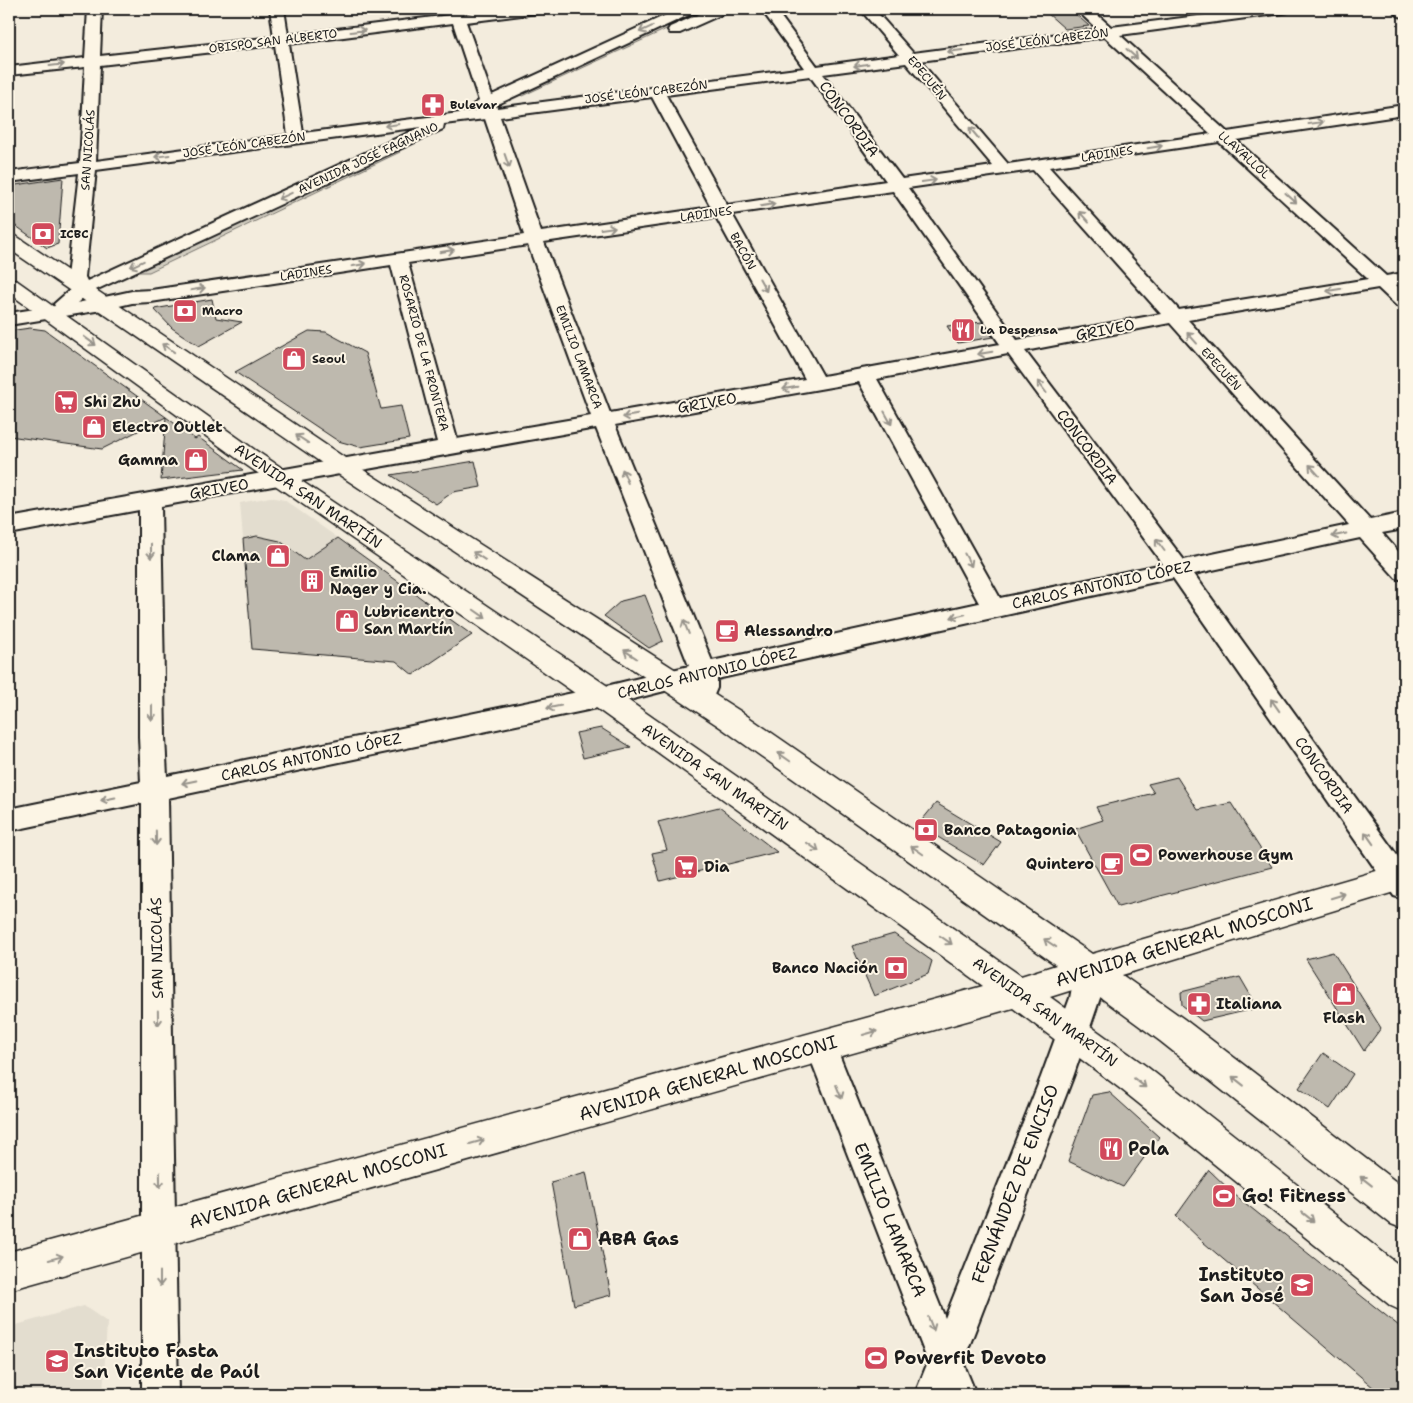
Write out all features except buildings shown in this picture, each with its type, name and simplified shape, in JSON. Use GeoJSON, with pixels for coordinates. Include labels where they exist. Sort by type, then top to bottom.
{"type":"FeatureCollection","features":[{"type":"Feature","properties":{"kind":"main road"},"geometry":{"type":"LineString","coordinates":[[9,240],[343,467],[706,703],[1090,971],[1181,1038],[1404,1211]]}},
{"type":"Feature","properties":{"kind":"main road","name":"AVENIDA SAN MARTÍN"},"geometry":{"type":"LineString","coordinates":[[9,284],[51,312],[247,455],[602,697],[963,952],[1134,1078],[1404,1293]]}},
{"type":"Feature","properties":{"kind":"main road","name":"AVENIDA GENERAL MOSCONI"},"geometry":{"type":"LineString","coordinates":[[9,1271],[1016,992],[1402,880]]}},
{"type":"Feature","properties":{"kind":"street","name":"SAN NICOLÁS"},"geometry":{"type":"LineString","coordinates":[[81,290],[76,277],[88,166],[95,9]]}},
{"type":"Feature","properties":{"kind":"street"},"geometry":{"type":"LineString","coordinates":[[278,9],[296,138]]}},
{"type":"Feature","properties":{"kind":"street","name":"OBISPO SAN ALBERTO"},"geometry":{"type":"LineString","coordinates":[[9,71],[283,40],[457,13],[537,9]]}},
{"type":"Feature","properties":{"kind":"street","name":"AVENIDA JOSÉ FAGNANO"},"geometry":{"type":"LineString","coordinates":[[132,297],[136,290],[152,277],[492,110],[690,9]]}},
{"type":"Feature","properties":{"kind":"street","name":"CONCORDIA"},"geometry":{"type":"LineString","coordinates":[[768,9],[898,186],[1013,348],[1178,569],[1402,880]]}},
{"type":"Feature","properties":{"kind":"street","name":"EPECUÉN"},"geometry":{"type":"LineString","coordinates":[[867,9],[1006,170]]}},
{"type":"Feature","properties":{"kind":"street","name":"LLAVALLOL"},"geometry":{"type":"LineString","coordinates":[[1083,9],[1404,302]]}},
{"type":"Feature","properties":{"kind":"street","name":"JOSÉ LEÓN CABEZÓN"},"geometry":{"type":"LineString","coordinates":[[9,177],[492,110],[573,102],[815,72],[910,57],[1283,9]]}},
{"type":"Feature","properties":{"kind":"street"},"geometry":{"type":"LineString","coordinates":[[1398,9],[1404,13]]}},
{"type":"Feature","properties":{"kind":"street","name":"AVENIDA JOSÉ FAGNANO"},"geometry":{"type":"LineString","coordinates":[[492,110],[712,10]]}},
{"type":"Feature","properties":{"kind":"street","name":"EMILIO LAMARCA"},"geometry":{"type":"LineString","coordinates":[[457,13],[492,110],[534,238],[603,421],[704,672],[706,703]]}},
{"type":"Feature","properties":{"kind":"street","name":"BACÓN"},"geometry":{"type":"LineString","coordinates":[[656,91],[817,384]]}},
{"type":"Feature","properties":{"kind":"street"},"geometry":{"type":"LineString","coordinates":[[553,92],[573,102]]}},
{"type":"Feature","properties":{"kind":"street","name":"LADINES"},"geometry":{"type":"LineString","coordinates":[[9,319],[102,304],[132,297],[151,296],[1404,110]]}},
{"type":"Feature","properties":{"kind":"street","name":"AVENIDA JOSÉ FAGNANO"},"geometry":{"type":"LineString","coordinates":[[51,312],[81,290],[458,116]]}},
{"type":"Feature","properties":{"kind":"street","name":"EPECUÉN"},"geometry":{"type":"LineString","coordinates":[[1038,165],[1404,572]]}},
{"type":"Feature","properties":{"kind":"street","name":"ROSARIO DE LA FRONTERA"},"geometry":{"type":"LineString","coordinates":[[398,258],[449,447]]}},
{"type":"Feature","properties":{"kind":"street","name":"GRIVEO"},"geometry":{"type":"LineString","coordinates":[[9,526],[449,447],[865,376],[1174,317],[1404,278]]}},
{"type":"Feature","properties":{"kind":"street"},"geometry":{"type":"LineString","coordinates":[[865,376],[994,608]]}},
{"type":"Feature","properties":{"kind":"street","name":"SAN NICOLÁS"},"geometry":{"type":"LineString","coordinates":[[150,502],[160,1230],[160,1394]]}},
{"type":"Feature","properties":{"kind":"street","name":"CARLOS ANTONIO LÓPEZ"},"geometry":{"type":"LineString","coordinates":[[9,820],[602,697],[704,672],[994,608],[1404,521]]}},
{"type":"Feature","properties":{"kind":"street","name":"FERNÁNDEZ DE ENCISO"},"geometry":{"type":"LineString","coordinates":[[933,1394],[1057,1077],[1085,998],[1090,971]]}},
{"type":"Feature","properties":{"kind":"street","name":"EMILIO LAMARCA"},"geometry":{"type":"LineString","coordinates":[[820,1046],[958,1394]]}},
{"type":"Feature","properties":{"kind":"shaded area"},"geometry":{"type":"Polygon","coordinates":[[[696,12],[701,13],[522,96],[519,93],[696,12]]]}},
{"type":"Feature","properties":{"kind":"shaded area"},"geometry":{"type":"Polygon","coordinates":[[[397,149],[400,152],[149,272],[133,272],[397,149]]]}},
{"type":"Feature","properties":{"kind":"shaded area","name":"Clama"},"geometry":{"type":"Polygon","coordinates":[[[270,497],[284,500],[338,538],[248,598],[240,503],[270,497]]]}},
{"type":"Feature","properties":{"kind":"shaded area","name":"Instituto Fasta San Vicente de Paúl"},"geometry":{"type":"Polygon","coordinates":[[[84,1306],[107,1322],[103,1394],[9,1394],[9,1327],[84,1306]]]}},
{"type":"Feature","properties":{"kind":"place","name":"Bulevar"},"geometry":{"type":"Point","coordinates":[433,105]}},
{"type":"Feature","properties":{"kind":"place","name":"ICBC"},"geometry":{"type":"Point","coordinates":[43,234]}},
{"type":"Feature","properties":{"kind":"place","name":"Macro"},"geometry":{"type":"Point","coordinates":[185,311]}},
{"type":"Feature","properties":{"kind":"place","name":"La Despensa"},"geometry":{"type":"Point","coordinates":[963,330]}},
{"type":"Feature","properties":{"kind":"place","name":"Seoul"},"geometry":{"type":"Point","coordinates":[294,359]}},
{"type":"Feature","properties":{"kind":"place","name":"Shi Zhu"},"geometry":{"type":"Point","coordinates":[66,402]}},
{"type":"Feature","properties":{"kind":"place","name":"Electro Outlet"},"geometry":{"type":"Point","coordinates":[94,427]}},
{"type":"Feature","properties":{"kind":"place","name":"Gamma"},"geometry":{"type":"Point","coordinates":[196,460]}},
{"type":"Feature","properties":{"kind":"place","name":"Clama"},"geometry":{"type":"Point","coordinates":[278,556]}},
{"type":"Feature","properties":{"kind":"place","name":"Emilio Nager y Cia."},"geometry":{"type":"Point","coordinates":[312,581]}},
{"type":"Feature","properties":{"kind":"place","name":"Lubricentro San Martín"},"geometry":{"type":"Point","coordinates":[347,621]}},
{"type":"Feature","properties":{"kind":"place","name":"Alessandro"},"geometry":{"type":"Point","coordinates":[727,631]}},
{"type":"Feature","properties":{"kind":"place","name":"Banco Patagonia"},"geometry":{"type":"Point","coordinates":[926,830]}},
{"type":"Feature","properties":{"kind":"place","name":"Powerhouse Gym"},"geometry":{"type":"Point","coordinates":[1141,855]}},
{"type":"Feature","properties":{"kind":"place","name":"Quintero"},"geometry":{"type":"Point","coordinates":[1112,864]}},
{"type":"Feature","properties":{"kind":"place","name":"Dia"},"geometry":{"type":"Point","coordinates":[686,867]}},
{"type":"Feature","properties":{"kind":"place","name":"Banco Nación"},"geometry":{"type":"Point","coordinates":[896,968]}},
{"type":"Feature","properties":{"kind":"place","name":"Flash"},"geometry":{"type":"Point","coordinates":[1344,994]}},
{"type":"Feature","properties":{"kind":"place","name":"Italiana"},"geometry":{"type":"Point","coordinates":[1199,1004]}},
{"type":"Feature","properties":{"kind":"place","name":"Pola"},"geometry":{"type":"Point","coordinates":[1111,1149]}},
{"type":"Feature","properties":{"kind":"place","name":"Go! Fitness"},"geometry":{"type":"Point","coordinates":[1224,1196]}},
{"type":"Feature","properties":{"kind":"place","name":"ABA Gas"},"geometry":{"type":"Point","coordinates":[580,1239]}},
{"type":"Feature","properties":{"kind":"place","name":"Instituto San José"},"geometry":{"type":"Point","coordinates":[1302,1285]}},
{"type":"Feature","properties":{"kind":"place","name":"Powerfit Devoto"},"geometry":{"type":"Point","coordinates":[876,1358]}},
{"type":"Feature","properties":{"kind":"place","name":"Instituto Fasta San Vicente de Paúl"},"geometry":{"type":"Point","coordinates":[57,1361]}}]}
